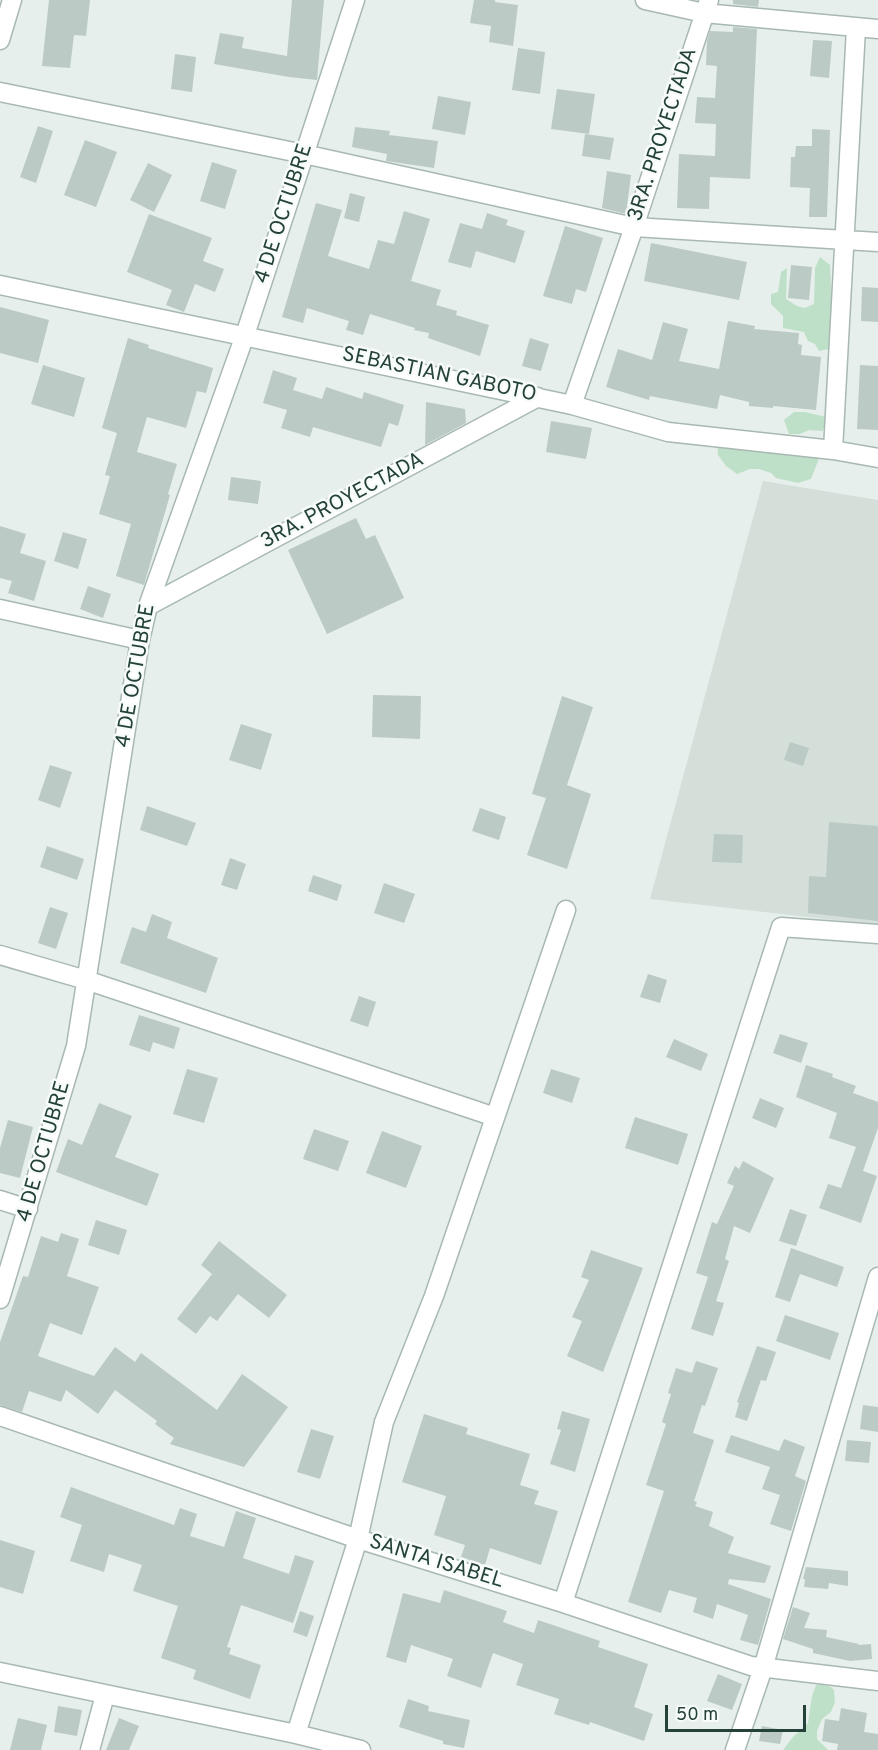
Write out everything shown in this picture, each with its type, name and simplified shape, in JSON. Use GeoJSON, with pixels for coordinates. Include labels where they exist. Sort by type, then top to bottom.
{"type":"FeatureCollection","features":[{"type":"Feature","properties":{"kind":"street"},"geometry":{"type":"LineString","coordinates":[[0,40],[12,0]]}},
{"type":"Feature","properties":{"kind":"street","name":"4 DE OCTUBRE"},"geometry":{"type":"LineString","coordinates":[[0,1299],[76,1046],[140,640],[148,606],[245,335],[355,0]]}},
{"type":"Feature","properties":{"kind":"street"},"geometry":{"type":"LineString","coordinates":[[645,0],[878,29]]}},
{"type":"Feature","properties":{"kind":"street","name":"3RA. PROYECTADA"},"geometry":{"type":"LineString","coordinates":[[572,405],[634,227],[706,6]]}},
{"type":"Feature","properties":{"kind":"street"},"geometry":{"type":"LineString","coordinates":[[832,450],[856,28]]}},
{"type":"Feature","properties":{"kind":"street"},"geometry":{"type":"LineString","coordinates":[[0,92],[304,154],[634,227],[878,242]]}},
{"type":"Feature","properties":{"kind":"street","name":"SEBASTIAN GABOTO"},"geometry":{"type":"LineString","coordinates":[[0,285],[538,397],[668,432],[832,450],[878,458]]}},
{"type":"Feature","properties":{"kind":"street","name":"3RA. PROYECTADA"},"geometry":{"type":"LineString","coordinates":[[148,606],[538,397]]}},
{"type":"Feature","properties":{"kind":"street"},"geometry":{"type":"LineString","coordinates":[[0,609],[140,640]]}},
{"type":"Feature","properties":{"kind":"street"},"geometry":{"type":"LineString","coordinates":[[296,1734],[358,1539],[384,1422],[434,1296],[566,910]]}},
{"type":"Feature","properties":{"kind":"street"},"geometry":{"type":"LineString","coordinates":[[563,1603],[781,927],[878,934]]}},
{"type":"Feature","properties":{"kind":"street"},"geometry":{"type":"LineString","coordinates":[[0,955],[86,980],[495,1117]]}},
{"type":"Feature","properties":{"kind":"street"},"geometry":{"type":"LineString","coordinates":[[0,1200],[28,1209]]}},
{"type":"Feature","properties":{"kind":"street"},"geometry":{"type":"LineString","coordinates":[[735,1750],[763,1668],[878,1276]]}},
{"type":"Feature","properties":{"kind":"street","name":"SANTA ISABEL"},"geometry":{"type":"LineString","coordinates":[[0,1416],[358,1539],[563,1603],[751,1666],[878,1681]]}},
{"type":"Feature","properties":{"kind":"street"},"geometry":{"type":"LineString","coordinates":[[0,1672],[296,1734],[361,1750]]}},
{"type":"Feature","properties":{"kind":"street"},"geometry":{"type":"LineString","coordinates":[[90,1750],[105,1695]]}},
{"type":"Feature","properties":{"kind":"shaded area"},"geometry":{"type":"Polygon","coordinates":[[[763,481],[878,500],[878,925],[650,899],[763,481]]]}},
{"type":"Feature","properties":{"kind":"green space"},"geometry":{"type":"Polygon","coordinates":[[[820,257],[830,265],[835,309],[834,332],[829,349],[819,351],[815,344],[808,341],[804,332],[783,328],[783,316],[771,304],[771,294],[778,292],[781,272],[787,268],[786,299],[805,308],[814,304],[815,268],[820,257]]]}},
{"type":"Feature","properties":{"kind":"green space"},"geometry":{"type":"Polygon","coordinates":[[[794,412],[826,417],[826,426],[822,431],[809,430],[800,434],[789,434],[784,420],[794,412]]]}},
{"type":"Feature","properties":{"kind":"green space"},"geometry":{"type":"Polygon","coordinates":[[[717,441],[820,456],[811,479],[798,483],[776,478],[771,473],[759,469],[750,469],[737,474],[726,466],[718,455],[717,441]]]}},
{"type":"Feature","properties":{"kind":"green space"},"geometry":{"type":"Polygon","coordinates":[[[821,1684],[834,1690],[835,1702],[831,1712],[822,1719],[817,1731],[817,1739],[828,1750],[783,1750],[808,1723],[812,1696],[816,1685],[821,1684]]]}},
{"type":"Feature","properties":{"kind":"building"},"geometry":{"type":"Polygon","coordinates":[[[49,0],[90,0],[86,36],[74,35],[70,68],[42,66],[49,0]]]}},
{"type":"Feature","properties":{"kind":"building"},"geometry":{"type":"Polygon","coordinates":[[[292,0],[324,0],[317,80],[214,64],[220,33],[244,37],[242,48],[287,56],[292,0]]]}},
{"type":"Feature","properties":{"kind":"building"},"geometry":{"type":"Polygon","coordinates":[[[474,0],[495,0],[495,2],[518,5],[513,46],[489,42],[491,26],[470,23],[474,0]]]}},
{"type":"Feature","properties":{"kind":"building"},"geometry":{"type":"Polygon","coordinates":[[[733,0],[759,0],[758,7],[733,4],[733,0]]]}},
{"type":"Feature","properties":{"kind":"building"},"geometry":{"type":"Polygon","coordinates":[[[733,27],[757,29],[750,179],[710,177],[709,209],[677,208],[679,154],[715,156],[716,124],[695,123],[697,97],[715,98],[717,66],[706,65],[707,41],[710,31],[733,32],[733,27]]]}},
{"type":"Feature","properties":{"kind":"building"},"geometry":{"type":"Polygon","coordinates":[[[813,40],[832,41],[829,78],[810,76],[813,40]]]}},
{"type":"Feature","properties":{"kind":"building"},"geometry":{"type":"Polygon","coordinates":[[[518,48],[545,52],[540,94],[512,90],[518,48]]]}},
{"type":"Feature","properties":{"kind":"building"},"geometry":{"type":"Polygon","coordinates":[[[175,54],[196,57],[192,92],[171,89],[175,54]]]}},
{"type":"Feature","properties":{"kind":"building"},"geometry":{"type":"Polygon","coordinates":[[[557,89],[595,94],[589,134],[551,129],[557,89]]]}},
{"type":"Feature","properties":{"kind":"building"},"geometry":{"type":"Polygon","coordinates":[[[438,96],[471,102],[465,135],[432,129],[438,96]]]}},
{"type":"Feature","properties":{"kind":"building"},"geometry":{"type":"Polygon","coordinates":[[[38,126],[53,131],[36,183],[20,177],[38,126]]]}},
{"type":"Feature","properties":{"kind":"building"},"geometry":{"type":"Polygon","coordinates":[[[355,127],[390,131],[389,135],[438,141],[434,168],[386,161],[387,154],[352,147],[355,127]]]}},
{"type":"Feature","properties":{"kind":"building"},"geometry":{"type":"Polygon","coordinates":[[[812,129],[830,130],[827,217],[809,217],[810,188],[790,187],[791,157],[795,157],[796,146],[812,146],[812,129]]]}},
{"type":"Feature","properties":{"kind":"building"},"geometry":{"type":"Polygon","coordinates":[[[585,134],[614,138],[610,160],[582,156],[585,134]]]}},
{"type":"Feature","properties":{"kind":"building"},"geometry":{"type":"Polygon","coordinates":[[[85,140],[117,152],[96,207],[64,195],[85,140]]]}},
{"type":"Feature","properties":{"kind":"building"},"geometry":{"type":"Polygon","coordinates":[[[212,162],[237,170],[225,209],[200,201],[212,162]]]}},
{"type":"Feature","properties":{"kind":"building"},"geometry":{"type":"Polygon","coordinates":[[[148,163],[172,175],[154,212],[130,200],[148,163]]]}},
{"type":"Feature","properties":{"kind":"building"},"geometry":{"type":"Polygon","coordinates":[[[607,171],[631,175],[626,214],[602,208],[607,171]]]}},
{"type":"Feature","properties":{"kind":"building"},"geometry":{"type":"Polygon","coordinates":[[[350,193],[365,197],[359,222],[344,218],[350,193]]]}},
{"type":"Feature","properties":{"kind":"building"},"geometry":{"type":"Polygon","coordinates":[[[316,203],[342,210],[328,256],[369,269],[378,240],[394,244],[404,211],[430,219],[411,281],[441,290],[436,305],[457,311],[456,315],[489,325],[480,356],[428,338],[429,333],[370,314],[363,335],[346,330],[349,321],[307,308],[303,323],[282,317],[316,203]]]}},
{"type":"Feature","properties":{"kind":"building"},"geometry":{"type":"Polygon","coordinates":[[[487,213],[508,220],[506,225],[525,231],[515,263],[476,251],[471,268],[448,262],[460,223],[482,229],[487,213]]]}},
{"type":"Feature","properties":{"kind":"building"},"geometry":{"type":"Polygon","coordinates":[[[149,214],[212,238],[203,261],[224,269],[215,292],[195,284],[184,312],[166,305],[172,290],[127,272],[149,214]]]}},
{"type":"Feature","properties":{"kind":"building"},"geometry":{"type":"Polygon","coordinates":[[[565,226],[603,238],[586,292],[576,289],[572,304],[543,296],[565,226]]]}},
{"type":"Feature","properties":{"kind":"building"},"geometry":{"type":"Polygon","coordinates":[[[651,243],[747,262],[739,300],[644,281],[651,243]]]}},
{"type":"Feature","properties":{"kind":"building"},"geometry":{"type":"Polygon","coordinates":[[[791,265],[812,267],[809,300],[788,298],[791,265]]]}},
{"type":"Feature","properties":{"kind":"building"},"geometry":{"type":"Polygon","coordinates":[[[862,287],[878,288],[878,322],[861,321],[862,287]]]}},
{"type":"Feature","properties":{"kind":"building"},"geometry":{"type":"Polygon","coordinates":[[[0,307],[49,320],[38,363],[0,353],[0,307]]]}},
{"type":"Feature","properties":{"kind":"building"},"geometry":{"type":"Polygon","coordinates":[[[728,321],[755,326],[754,329],[799,333],[798,344],[802,345],[801,355],[821,357],[816,410],[749,406],[749,402],[720,395],[717,409],[650,396],[649,400],[606,387],[618,349],[652,360],[663,322],[688,329],[679,361],[719,369],[728,321]]]}},
{"type":"Feature","properties":{"kind":"building"},"geometry":{"type":"Polygon","coordinates":[[[128,338],[149,345],[148,348],[213,368],[206,393],[197,391],[186,428],[147,417],[137,452],[177,464],[144,585],[116,576],[131,524],[99,514],[110,476],[105,475],[117,433],[102,428],[128,338]]]}},
{"type":"Feature","properties":{"kind":"building"},"geometry":{"type":"Polygon","coordinates":[[[530,338],[549,344],[541,371],[522,366],[530,338]]]}},
{"type":"Feature","properties":{"kind":"building"},"geometry":{"type":"Polygon","coordinates":[[[43,365],[85,378],[74,417],[31,404],[43,365]]]}},
{"type":"Feature","properties":{"kind":"building"},"geometry":{"type":"Polygon","coordinates":[[[860,365],[878,366],[878,430],[857,429],[860,365]]]}},
{"type":"Feature","properties":{"kind":"building"},"geometry":{"type":"Polygon","coordinates":[[[273,370],[297,378],[293,390],[322,399],[326,387],[362,399],[364,392],[404,405],[398,426],[389,423],[381,447],[313,427],[310,437],[281,428],[287,410],[263,403],[273,370]]]}},
{"type":"Feature","properties":{"kind":"building"},"geometry":{"type":"Polygon","coordinates":[[[426,402],[465,409],[466,423],[425,445],[426,402]]]}},
{"type":"Feature","properties":{"kind":"building"},"geometry":{"type":"Polygon","coordinates":[[[551,421],[592,428],[586,459],[546,452],[551,421]]]}},
{"type":"Feature","properties":{"kind":"building"},"geometry":{"type":"Polygon","coordinates":[[[231,477],[261,481],[258,504],[228,500],[231,477]]]}},
{"type":"Feature","properties":{"kind":"building"},"geometry":{"type":"Polygon","coordinates":[[[356,518],[366,539],[375,535],[404,598],[327,634],[288,550],[356,518]]]}},
{"type":"Feature","properties":{"kind":"building"},"geometry":{"type":"Polygon","coordinates":[[[0,526],[26,534],[20,553],[46,561],[34,601],[8,593],[12,581],[0,578],[0,526]]]}},
{"type":"Feature","properties":{"kind":"building"},"geometry":{"type":"Polygon","coordinates":[[[63,532],[87,539],[78,569],[54,561],[63,532]]]}},
{"type":"Feature","properties":{"kind":"building"},"geometry":{"type":"Polygon","coordinates":[[[88,586],[111,594],[103,618],[80,609],[88,586]]]}},
{"type":"Feature","properties":{"kind":"building"},"geometry":{"type":"Polygon","coordinates":[[[373,695],[421,696],[420,739],[372,737],[373,695]]]}},
{"type":"Feature","properties":{"kind":"building"},"geometry":{"type":"Polygon","coordinates":[[[562,696],[593,707],[567,785],[591,794],[567,869],[527,855],[546,798],[532,794],[562,696]]]}},
{"type":"Feature","properties":{"kind":"building"},"geometry":{"type":"Polygon","coordinates":[[[241,724],[272,734],[261,770],[229,760],[241,724]]]}},
{"type":"Feature","properties":{"kind":"building"},"geometry":{"type":"Polygon","coordinates":[[[790,742],[809,748],[803,766],[784,760],[790,742]]]}},
{"type":"Feature","properties":{"kind":"building"},"geometry":{"type":"Polygon","coordinates":[[[50,765],[72,772],[60,808],[38,800],[50,765]]]}},
{"type":"Feature","properties":{"kind":"building"},"geometry":{"type":"Polygon","coordinates":[[[147,806],[196,823],[187,846],[140,830],[147,806]]]}},
{"type":"Feature","properties":{"kind":"building"},"geometry":{"type":"Polygon","coordinates":[[[480,808],[506,817],[499,840],[472,831],[480,808]]]}},
{"type":"Feature","properties":{"kind":"building"},"geometry":{"type":"Polygon","coordinates":[[[829,822],[878,826],[878,921],[808,913],[809,876],[826,877],[829,822]]]}},
{"type":"Feature","properties":{"kind":"building"},"geometry":{"type":"Polygon","coordinates":[[[714,834],[743,835],[742,863],[712,862],[714,834]]]}},
{"type":"Feature","properties":{"kind":"building"},"geometry":{"type":"Polygon","coordinates":[[[47,846],[84,859],[77,880],[40,867],[47,846]]]}},
{"type":"Feature","properties":{"kind":"building"},"geometry":{"type":"Polygon","coordinates":[[[230,858],[246,864],[237,890],[221,885],[230,858]]]}},
{"type":"Feature","properties":{"kind":"building"},"geometry":{"type":"Polygon","coordinates":[[[313,875],[342,885],[337,901],[308,891],[313,875]]]}},
{"type":"Feature","properties":{"kind":"building"},"geometry":{"type":"Polygon","coordinates":[[[384,883],[415,894],[404,923],[374,913],[384,883]]]}},
{"type":"Feature","properties":{"kind":"building"},"geometry":{"type":"Polygon","coordinates":[[[50,907],[68,913],[56,949],[38,943],[50,907]]]}},
{"type":"Feature","properties":{"kind":"building"},"geometry":{"type":"Polygon","coordinates":[[[152,914],[172,922],[167,938],[218,958],[206,993],[120,963],[132,927],[146,932],[152,914]]]}},
{"type":"Feature","properties":{"kind":"building"},"geometry":{"type":"Polygon","coordinates":[[[648,974],[667,980],[660,1003],[640,997],[648,974]]]}},
{"type":"Feature","properties":{"kind":"building"},"geometry":{"type":"Polygon","coordinates":[[[359,996],[376,1002],[368,1027],[350,1021],[359,996]]]}},
{"type":"Feature","properties":{"kind":"building"},"geometry":{"type":"Polygon","coordinates":[[[139,1015],[180,1028],[174,1049],[153,1042],[150,1052],[129,1045],[139,1015]]]}},
{"type":"Feature","properties":{"kind":"building"},"geometry":{"type":"Polygon","coordinates":[[[780,1034],[808,1043],[801,1063],[773,1053],[780,1034]]]}},
{"type":"Feature","properties":{"kind":"building"},"geometry":{"type":"Polygon","coordinates":[[[674,1039],[708,1054],[701,1071],[666,1057],[674,1039]]]}},
{"type":"Feature","properties":{"kind":"building"},"geometry":{"type":"Polygon","coordinates":[[[806,1065],[833,1074],[832,1077],[856,1086],[853,1093],[878,1102],[878,1128],[863,1171],[877,1176],[861,1223],[819,1208],[828,1184],[841,1188],[856,1147],[829,1138],[837,1113],[796,1097],[806,1065]]]}},
{"type":"Feature","properties":{"kind":"building"},"geometry":{"type":"Polygon","coordinates":[[[187,1069],[218,1078],[204,1123],[173,1114],[187,1069]]]}},
{"type":"Feature","properties":{"kind":"building"},"geometry":{"type":"Polygon","coordinates":[[[551,1069],[580,1078],[572,1103],[543,1093],[551,1069]]]}},
{"type":"Feature","properties":{"kind":"building"},"geometry":{"type":"Polygon","coordinates":[[[760,1098],[784,1108],[776,1128],[752,1118],[760,1098]]]}},
{"type":"Feature","properties":{"kind":"building"},"geometry":{"type":"Polygon","coordinates":[[[99,1103],[132,1116],[115,1157],[159,1174],[147,1206],[56,1172],[68,1139],[82,1145],[99,1103]]]}},
{"type":"Feature","properties":{"kind":"building"},"geometry":{"type":"Polygon","coordinates":[[[635,1117],[688,1134],[678,1165],[625,1148],[635,1117]]]}},
{"type":"Feature","properties":{"kind":"building"},"geometry":{"type":"Polygon","coordinates":[[[8,1120],[33,1127],[20,1178],[0,1173],[0,1148],[8,1120]]]}},
{"type":"Feature","properties":{"kind":"building"},"geometry":{"type":"Polygon","coordinates":[[[314,1129],[349,1141],[338,1171],[303,1159],[314,1129]]]}},
{"type":"Feature","properties":{"kind":"building"},"geometry":{"type":"Polygon","coordinates":[[[382,1131],[422,1146],[406,1188],[366,1173],[382,1131]]]}},
{"type":"Feature","properties":{"kind":"building"},"geometry":{"type":"Polygon","coordinates":[[[743,1161],[774,1178],[750,1233],[734,1226],[725,1259],[729,1261],[716,1301],[724,1303],[713,1336],[691,1329],[708,1277],[696,1273],[712,1222],[717,1224],[734,1186],[727,1183],[735,1166],[739,1169],[743,1161]]]}},
{"type":"Feature","properties":{"kind":"building"},"geometry":{"type":"Polygon","coordinates":[[[790,1209],[807,1215],[796,1246],[779,1241],[790,1209]]]}},
{"type":"Feature","properties":{"kind":"building"},"geometry":{"type":"Polygon","coordinates":[[[96,1220],[127,1230],[119,1255],[88,1245],[96,1220]]]}},
{"type":"Feature","properties":{"kind":"building"},"geometry":{"type":"Polygon","coordinates":[[[61,1233],[79,1239],[67,1276],[99,1287],[82,1335],[50,1323],[38,1356],[94,1376],[115,1347],[135,1362],[141,1353],[217,1410],[242,1374],[288,1407],[244,1467],[170,1444],[174,1438],[155,1424],[157,1421],[115,1390],[98,1414],[66,1390],[61,1402],[29,1391],[22,1412],[0,1405],[0,1342],[23,1276],[28,1277],[41,1236],[58,1242],[61,1233]]]}},
{"type":"Feature","properties":{"kind":"building"},"geometry":{"type":"Polygon","coordinates":[[[219,1241],[287,1295],[269,1318],[238,1294],[217,1321],[210,1316],[196,1334],[177,1319],[212,1274],[201,1265],[219,1241]]]}},
{"type":"Feature","properties":{"kind":"building"},"geometry":{"type":"Polygon","coordinates":[[[791,1248],[844,1267],[837,1287],[800,1274],[790,1302],[775,1297],[791,1248]]]}},
{"type":"Feature","properties":{"kind":"building"},"geometry":{"type":"Polygon","coordinates":[[[591,1250],[643,1268],[603,1372],[567,1356],[582,1321],[572,1317],[589,1280],[581,1277],[591,1250]]]}},
{"type":"Feature","properties":{"kind":"building"},"geometry":{"type":"Polygon","coordinates":[[[785,1315],[839,1333],[830,1360],[776,1341],[785,1315]]]}},
{"type":"Feature","properties":{"kind":"building"},"geometry":{"type":"Polygon","coordinates":[[[757,1346],[776,1352],[766,1381],[761,1380],[747,1421],[735,1417],[739,1403],[737,1402],[757,1346]]]}},
{"type":"Feature","properties":{"kind":"building"},"geometry":{"type":"Polygon","coordinates":[[[696,1361],[718,1368],[693,1433],[714,1440],[694,1501],[697,1502],[695,1506],[713,1512],[709,1526],[734,1537],[728,1553],[771,1566],[765,1583],[729,1579],[728,1584],[771,1599],[758,1645],[740,1640],[748,1615],[717,1604],[713,1619],[693,1612],[697,1598],[669,1590],[661,1613],[628,1602],[664,1491],[646,1485],[666,1424],[662,1422],[671,1394],[668,1393],[676,1368],[692,1373],[696,1361]]]}},
{"type":"Feature","properties":{"kind":"building"},"geometry":{"type":"Polygon","coordinates":[[[863,1405],[878,1407],[878,1432],[860,1429],[863,1405]]]}},
{"type":"Feature","properties":{"kind":"building"},"geometry":{"type":"Polygon","coordinates":[[[562,1411],[590,1419],[575,1472],[550,1464],[561,1430],[557,1429],[562,1411]]]}},
{"type":"Feature","properties":{"kind":"building"},"geometry":{"type":"Polygon","coordinates":[[[424,1414],[468,1428],[466,1434],[530,1454],[520,1485],[539,1491],[534,1504],[558,1511],[541,1565],[490,1548],[485,1565],[461,1557],[465,1545],[434,1535],[446,1496],[402,1482],[424,1414]]]}},
{"type":"Feature","properties":{"kind":"building"},"geometry":{"type":"Polygon","coordinates":[[[311,1429],[334,1436],[320,1479],[297,1472],[311,1429]]]}},
{"type":"Feature","properties":{"kind":"building"},"geometry":{"type":"Polygon","coordinates":[[[731,1435],[779,1451],[784,1439],[805,1447],[795,1476],[806,1481],[791,1531],[770,1524],[780,1495],[762,1489],[770,1467],[725,1452],[731,1435]]]}},
{"type":"Feature","properties":{"kind":"building"},"geometry":{"type":"Polygon","coordinates":[[[847,1440],[871,1442],[869,1463],[845,1461],[847,1440]]]}},
{"type":"Feature","properties":{"kind":"building"},"geometry":{"type":"Polygon","coordinates":[[[71,1487],[174,1525],[180,1508],[197,1514],[190,1536],[224,1547],[236,1511],[256,1518],[243,1558],[289,1574],[295,1555],[314,1561],[293,1623],[241,1605],[227,1647],[231,1648],[229,1654],[261,1665],[250,1699],[193,1679],[196,1670],[161,1658],[178,1606],[133,1591],[142,1565],[109,1554],[104,1572],[70,1561],[82,1525],[60,1517],[71,1487]]]}},
{"type":"Feature","properties":{"kind":"building"},"geometry":{"type":"Polygon","coordinates":[[[0,1540],[35,1551],[23,1594],[0,1587],[0,1540]]]}},
{"type":"Feature","properties":{"kind":"building"},"geometry":{"type":"Polygon","coordinates":[[[806,1567],[848,1571],[848,1586],[829,1583],[828,1589],[804,1587],[806,1567]]]}},
{"type":"Feature","properties":{"kind":"building"},"geometry":{"type":"Polygon","coordinates":[[[444,1590],[507,1611],[503,1622],[534,1633],[538,1620],[600,1641],[598,1647],[648,1664],[634,1707],[653,1714],[644,1741],[590,1722],[589,1725],[554,1714],[559,1699],[516,1685],[523,1664],[493,1653],[481,1688],[447,1676],[453,1659],[411,1645],[406,1663],[386,1657],[403,1593],[440,1603],[444,1590]]]}},
{"type":"Feature","properties":{"kind":"building"},"geometry":{"type":"Polygon","coordinates":[[[793,1607],[810,1613],[804,1628],[827,1630],[826,1637],[858,1645],[871,1644],[872,1659],[850,1661],[813,1653],[813,1649],[783,1639],[793,1607]]]}},
{"type":"Feature","properties":{"kind":"building"},"geometry":{"type":"Polygon","coordinates":[[[300,1611],[314,1616],[307,1637],[293,1632],[300,1611]]]}},
{"type":"Feature","properties":{"kind":"building"},"geometry":{"type":"Polygon","coordinates":[[[718,1674],[742,1684],[732,1710],[707,1701],[718,1674]]]}},
{"type":"Feature","properties":{"kind":"building"},"geometry":{"type":"Polygon","coordinates":[[[408,1699],[429,1706],[428,1711],[470,1720],[464,1748],[443,1744],[443,1741],[399,1727],[408,1699]]]}},
{"type":"Feature","properties":{"kind":"building"},"geometry":{"type":"Polygon","coordinates":[[[58,1706],[82,1710],[77,1736],[54,1732],[58,1706]]]}},
{"type":"Feature","properties":{"kind":"building"},"geometry":{"type":"Polygon","coordinates":[[[841,1708],[867,1713],[864,1732],[878,1734],[878,1750],[837,1750],[838,1744],[822,1741],[825,1719],[839,1721],[841,1708]]]}},
{"type":"Feature","properties":{"kind":"building"},"geometry":{"type":"Polygon","coordinates":[[[18,1718],[47,1725],[41,1750],[10,1750],[18,1718]]]}},
{"type":"Feature","properties":{"kind":"building"},"geometry":{"type":"Polygon","coordinates":[[[119,1718],[139,1726],[129,1750],[106,1750],[119,1718]]]}},
{"type":"Feature","properties":{"kind":"building"},"geometry":{"type":"Polygon","coordinates":[[[762,1726],[783,1730],[780,1744],[759,1741],[762,1726]]]}}]}
